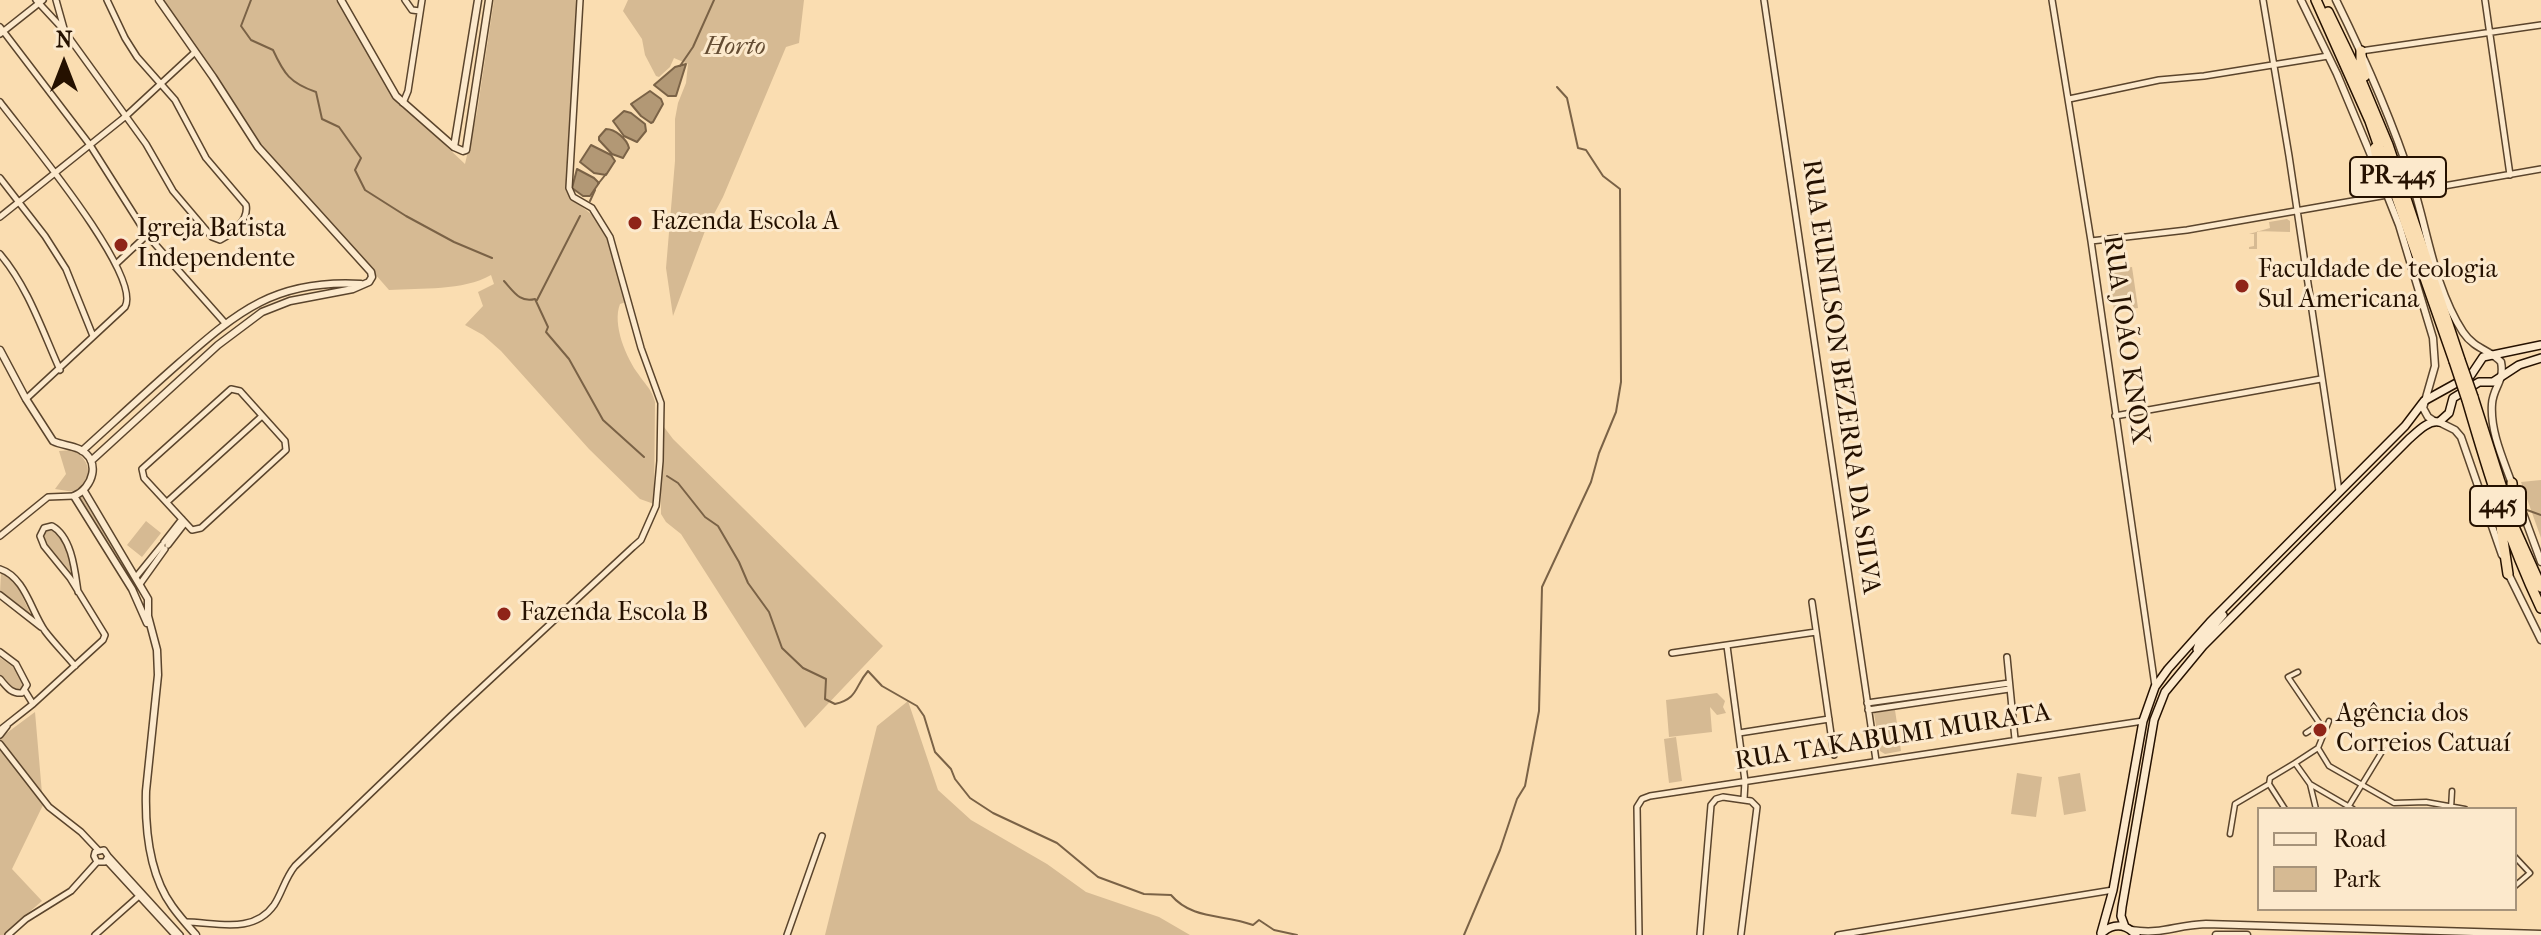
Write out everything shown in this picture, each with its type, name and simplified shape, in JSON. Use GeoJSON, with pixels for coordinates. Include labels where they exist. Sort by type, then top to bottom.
{"type":"FeatureCollection","features":[{"type":"Feature","properties":{"kind":"highway","name":"PR-445"},"geometry":{"type":"LineString","coordinates":[[2316,0],[2373,118],[2457,361]]}},
{"type":"Feature","properties":{"kind":"highway","name":"PR-445"},"geometry":{"type":"LineString","coordinates":[[2323,0],[2404,193],[2457,361]]}},
{"type":"Feature","properties":{"kind":"highway"},"geometry":{"type":"LineString","coordinates":[[2361,51],[2382,183]]}},
{"type":"Feature","properties":{"kind":"highway"},"geometry":{"type":"LineString","coordinates":[[2404,193],[2428,247]]}},
{"type":"Feature","properties":{"kind":"highway"},"geometry":{"type":"LineString","coordinates":[[2457,361],[2470,398]]}},
{"type":"Feature","properties":{"kind":"highway","name":"445"},"geometry":{"type":"LineString","coordinates":[[2470,398],[2497,504],[2541,608]]}},
{"type":"Feature","properties":{"kind":"highway","name":"445"},"geometry":{"type":"LineString","coordinates":[[2470,398],[2515,529],[2541,587]]}},
{"type":"Feature","properties":{"kind":"highway"},"geometry":{"type":"LineString","coordinates":[[2512,483],[2515,529]]}},
{"type":"Feature","properties":{"kind":"highway"},"geometry":{"type":"LineString","coordinates":[[2497,504],[2508,574]]}},
{"type":"Feature","properties":{"kind":"main road"},"geometry":{"type":"LineString","coordinates":[[2101,934],[2113,890],[2143,721],[2155,687],[2230,602],[2405,426],[2424,401],[2471,375],[2478,361],[2490,354],[2541,345]]}},
{"type":"Feature","properties":{"kind":"main road"},"geometry":{"type":"LineString","coordinates":[[2131,931],[2122,919],[2122,907],[2155,715],[2165,692],[2195,655],[2259,588],[2409,439],[2449,413],[2453,398],[2475,384],[2493,382],[2519,365],[2541,358]]}},
{"type":"Feature","properties":{"kind":"main road"},"geometry":{"type":"LineString","coordinates":[[2308,540],[2307,530],[2331,505],[2339,491]]}},
{"type":"Feature","properties":{"kind":"main road"},"geometry":{"type":"LineString","coordinates":[[2282,549],[2296,542],[2296,552]]}},
{"type":"Feature","properties":{"kind":"main road"},"geometry":{"type":"LineString","coordinates":[[2251,580],[2259,588]]}},
{"type":"Feature","properties":{"kind":"main road"},"geometry":{"type":"LineString","coordinates":[[2195,655],[2200,641],[2230,602]]}},
{"type":"Feature","properties":{"kind":"main road"},"geometry":{"type":"LineString","coordinates":[[2101,934],[2111,927],[2131,931]]}},
{"type":"Feature","properties":{"kind":"street"},"geometry":{"type":"LineString","coordinates":[[56,0],[65,32]]}},
{"type":"Feature","properties":{"kind":"street"},"geometry":{"type":"LineString","coordinates":[[107,0],[137,57],[175,100],[206,158],[246,205],[248,213],[245,219],[220,240],[212,237],[173,191],[146,144],[39,1],[1,31],[90,145],[147,235],[225,323]]}},
{"type":"Feature","properties":{"kind":"street"},"geometry":{"type":"LineString","coordinates":[[91,461],[218,345],[262,312],[290,301],[343,292],[371,280],[371,272],[258,147],[159,0]]}},
{"type":"Feature","properties":{"kind":"street"},"geometry":{"type":"LineString","coordinates":[[341,0],[389,87],[403,103],[454,147],[463,151],[466,150],[489,0]]}},
{"type":"Feature","properties":{"kind":"street"},"geometry":{"type":"LineString","coordinates":[[405,0],[412,10],[420,11]]}},
{"type":"Feature","properties":{"kind":"street"},"geometry":{"type":"LineString","coordinates":[[403,103],[408,91],[422,0]]}},
{"type":"Feature","properties":{"kind":"street"},"geometry":{"type":"LineString","coordinates":[[454,147],[478,0]]}},
{"type":"Feature","properties":{"kind":"street"},"geometry":{"type":"LineString","coordinates":[[185,922],[237,927],[265,915],[276,902],[290,872],[305,856],[633,547],[645,531],[656,506],[661,403],[641,348],[610,237],[592,208],[573,197],[569,188],[580,0]]}},
{"type":"Feature","properties":{"kind":"street","name":"RUA EUNILSON BEZERRA DA SILVA"},"geometry":{"type":"LineString","coordinates":[[1764,0],[1876,760]]}},
{"type":"Feature","properties":{"kind":"street","name":"RUA JOÃO KNOX"},"geometry":{"type":"LineString","coordinates":[[2052,0],[2091,241],[2155,687]]}},
{"type":"Feature","properties":{"kind":"street"},"geometry":{"type":"LineString","coordinates":[[2263,0],[2339,491]]}},
{"type":"Feature","properties":{"kind":"street","name":"PR-445"},"geometry":{"type":"LineString","coordinates":[[2301,0],[2382,183]]}},
{"type":"Feature","properties":{"kind":"street"},"geometry":{"type":"LineString","coordinates":[[2336,0],[2361,51],[2415,191],[2428,247],[2457,322],[2468,339],[2499,359],[2503,375],[2493,394],[2492,420],[2541,562]]}},
{"type":"Feature","properties":{"kind":"street"},"geometry":{"type":"LineString","coordinates":[[2485,0],[2510,175]]}},
{"type":"Feature","properties":{"kind":"street"},"geometry":{"type":"LineString","coordinates":[[2361,51],[2541,25]]}},
{"type":"Feature","properties":{"kind":"street"},"geometry":{"type":"LineString","coordinates":[[0,217],[126,116],[194,53]]}},
{"type":"Feature","properties":{"kind":"street"},"geometry":{"type":"LineString","coordinates":[[2069,99],[2159,80],[2328,56]]}},
{"type":"Feature","properties":{"kind":"street"},"geometry":{"type":"LineString","coordinates":[[0,102],[94,226],[116,264],[128,302],[60,370],[26,399]]}},
{"type":"Feature","properties":{"kind":"street"},"geometry":{"type":"LineString","coordinates":[[2415,191],[2541,169]]}},
{"type":"Feature","properties":{"kind":"street"},"geometry":{"type":"LineString","coordinates":[[0,178],[66,269],[93,336]]}},
{"type":"Feature","properties":{"kind":"street"},"geometry":{"type":"LineString","coordinates":[[2382,183],[2433,338],[2435,366],[2424,411],[2437,422],[2455,430],[2469,458],[2508,574],[2541,640]]}},
{"type":"Feature","properties":{"kind":"street"},"geometry":{"type":"LineString","coordinates":[[2091,241],[2187,230],[2387,195]]}},
{"type":"Feature","properties":{"kind":"street"},"geometry":{"type":"LineString","coordinates":[[116,264],[147,235]]}},
{"type":"Feature","properties":{"kind":"street"},"geometry":{"type":"LineString","coordinates":[[0,254],[26,293],[60,370]]}},
{"type":"Feature","properties":{"kind":"street"},"geometry":{"type":"LineString","coordinates":[[82,451],[225,323],[256,303],[287,291],[331,283],[361,284]]}},
{"type":"Feature","properties":{"kind":"street"},"geometry":{"type":"LineString","coordinates":[[0,350],[53,441],[82,451],[91,461],[92,477],[84,491],[74,496],[53,496],[43,500],[0,536]]}},
{"type":"Feature","properties":{"kind":"street"},"geometry":{"type":"LineString","coordinates":[[2115,416],[2321,379]]}},
{"type":"Feature","properties":{"kind":"street"},"geometry":{"type":"LineString","coordinates":[[233,388],[240,391],[262,416],[285,441],[287,447],[284,453],[199,529],[192,530],[144,478],[144,465],[233,388]]}},
{"type":"Feature","properties":{"kind":"street"},"geometry":{"type":"LineString","coordinates":[[167,502],[262,416]]}},
{"type":"Feature","properties":{"kind":"street"},"geometry":{"type":"LineString","coordinates":[[84,491],[148,599],[158,675],[145,811],[161,886],[171,905],[196,935]]}},
{"type":"Feature","properties":{"kind":"street"},"geometry":{"type":"LineString","coordinates":[[74,496],[132,589],[152,633]]}},
{"type":"Feature","properties":{"kind":"street"},"geometry":{"type":"LineString","coordinates":[[132,589],[184,521]]}},
{"type":"Feature","properties":{"kind":"street"},"geometry":{"type":"LineString","coordinates":[[0,732],[75,666],[105,635],[72,577],[42,541],[41,533],[47,526],[61,532],[72,560],[72,577]]}},
{"type":"Feature","properties":{"kind":"street"},"geometry":{"type":"LineString","coordinates":[[0,569],[9,573],[22,588],[32,616]]}},
{"type":"Feature","properties":{"kind":"street"},"geometry":{"type":"LineString","coordinates":[[0,595],[32,616],[75,666]]}},
{"type":"Feature","properties":{"kind":"street"},"geometry":{"type":"LineString","coordinates":[[1812,602],[1834,755]]}},
{"type":"Feature","properties":{"kind":"street"},"geometry":{"type":"LineString","coordinates":[[1672,653],[1816,632]]}},
{"type":"Feature","properties":{"kind":"street"},"geometry":{"type":"LineString","coordinates":[[1727,646],[1744,782]]}},
{"type":"Feature","properties":{"kind":"street"},"geometry":{"type":"LineString","coordinates":[[0,652],[16,664],[24,675],[25,691]]}},
{"type":"Feature","properties":{"kind":"street"},"geometry":{"type":"LineString","coordinates":[[2007,657],[2015,739]]}},
{"type":"Feature","properties":{"kind":"street"},"geometry":{"type":"LineString","coordinates":[[2298,672],[2288,677],[2320,724]]}},
{"type":"Feature","properties":{"kind":"street"},"geometry":{"type":"LineString","coordinates":[[0,679],[14,692],[25,691]]}},
{"type":"Feature","properties":{"kind":"street"},"geometry":{"type":"LineString","coordinates":[[1868,706],[2009,686]]}},
{"type":"Feature","properties":{"kind":"street"},"geometry":{"type":"LineString","coordinates":[[25,691],[33,704]]}},
{"type":"Feature","properties":{"kind":"street"},"geometry":{"type":"LineString","coordinates":[[1739,733],[1829,719]]}},
{"type":"Feature","properties":{"kind":"street","name":"RUA TAKABUMI MURATA"},"geometry":{"type":"LineString","coordinates":[[1639,935],[1637,807],[1642,799],[1876,760],[2143,721]]}},
{"type":"Feature","properties":{"kind":"street"},"geometry":{"type":"LineString","coordinates":[[2284,807],[2269,784],[2270,778],[2318,748],[2328,724],[2320,724],[2306,733]]}},
{"type":"Feature","properties":{"kind":"street"},"geometry":{"type":"LineString","coordinates":[[0,744],[49,807],[97,851],[104,850],[107,858],[139,896],[178,935]]}},
{"type":"Feature","properties":{"kind":"street"},"geometry":{"type":"LineString","coordinates":[[2318,748],[2329,766],[2394,803],[2451,807],[2452,791]]}},
{"type":"Feature","properties":{"kind":"street"},"geometry":{"type":"LineString","coordinates":[[2350,807],[2383,750]]}},
{"type":"Feature","properties":{"kind":"street"},"geometry":{"type":"LineString","coordinates":[[1742,759],[1744,799]]}},
{"type":"Feature","properties":{"kind":"street"},"geometry":{"type":"LineString","coordinates":[[2295,763],[2310,784],[2316,807]]}},
{"type":"Feature","properties":{"kind":"street"},"geometry":{"type":"LineString","coordinates":[[1744,770],[1760,779]]}},
{"type":"Feature","properties":{"kind":"street"},"geometry":{"type":"LineString","coordinates":[[2230,834],[2235,804],[2269,784]]}},
{"type":"Feature","properties":{"kind":"street"},"geometry":{"type":"LineString","coordinates":[[2310,784],[2347,807]]}},
{"type":"Feature","properties":{"kind":"street"},"geometry":{"type":"LineString","coordinates":[[1700,935],[1711,805],[1719,798],[1744,799],[1754,802],[1757,807],[1741,934]]}},
{"type":"Feature","properties":{"kind":"street"},"geometry":{"type":"LineString","coordinates":[[2414,802],[2414,807]]}},
{"type":"Feature","properties":{"kind":"street"},"geometry":{"type":"LineString","coordinates":[[787,935],[822,836]]}},
{"type":"Feature","properties":{"kind":"street"},"geometry":{"type":"LineString","coordinates":[[97,851],[94,859],[97,862]]}},
{"type":"Feature","properties":{"kind":"street"},"geometry":{"type":"LineString","coordinates":[[8,935],[26,919],[71,891],[97,862],[107,858]]}},
{"type":"Feature","properties":{"kind":"street"},"geometry":{"type":"LineString","coordinates":[[107,858],[178,935]]}},
{"type":"Feature","properties":{"kind":"street"},"geometry":{"type":"LineString","coordinates":[[2517,859],[2530,873],[2517,884]]}},
{"type":"Feature","properties":{"kind":"street"},"geometry":{"type":"LineString","coordinates":[[1838,935],[2113,890]]}},
{"type":"Feature","properties":{"kind":"street"},"geometry":{"type":"LineString","coordinates":[[95,935],[139,896]]}},
{"type":"Feature","properties":{"kind":"street"},"geometry":{"type":"LineString","coordinates":[[2131,931],[2158,934],[2206,924],[2541,934]]}},
{"type":"Feature","properties":{"kind":"street"},"geometry":{"type":"LineString","coordinates":[[2216,935],[2247,935]]}},
{"type":"Feature","properties":{"kind":"green space"},"geometry":{"type":"Polygon","coordinates":[[[162,0],[338,0],[395,98],[465,164],[477,112],[494,0],[577,0],[566,191],[599,222],[616,260],[626,302],[620,304],[618,312],[622,341],[629,360],[655,402],[654,504],[640,499],[589,449],[501,351],[483,335],[465,325],[483,306],[478,292],[494,284],[491,275],[455,286],[389,290],[253,135],[162,0]]]}},
{"type":"Feature","properties":{"kind":"green space","name":"Horto"},"geometry":{"type":"Polygon","coordinates":[[[628,0],[804,0],[799,43],[786,47],[723,197],[705,231],[673,316],[666,268],[675,161],[675,119],[686,83],[688,64],[674,58],[670,67],[659,77],[656,76],[645,55],[642,39],[623,11],[628,0]]]}},
{"type":"Feature","properties":{"kind":"green space"},"geometry":{"type":"Polygon","coordinates":[[[2290,221],[2290,232],[2259,231],[2270,228],[2269,222],[2290,221]]]}},
{"type":"Feature","properties":{"kind":"green space"},"geometry":{"type":"Polygon","coordinates":[[[2257,232],[2257,249],[2249,249],[2254,246],[2254,234],[2249,234],[2257,232]]]}},
{"type":"Feature","properties":{"kind":"green space"},"geometry":{"type":"Polygon","coordinates":[[[2132,267],[2138,308],[2114,311],[2109,270],[2132,267]]]}},
{"type":"Feature","properties":{"kind":"green space"},"geometry":{"type":"Polygon","coordinates":[[[661,423],[673,439],[883,646],[805,728],[681,534],[661,514],[661,423]]]}},
{"type":"Feature","properties":{"kind":"green space"},"geometry":{"type":"Polygon","coordinates":[[[73,450],[87,465],[85,483],[74,492],[55,489],[66,474],[59,451],[73,450]]]}},
{"type":"Feature","properties":{"kind":"green space"},"geometry":{"type":"Polygon","coordinates":[[[2541,480],[2541,538],[2521,482],[2541,480]]]}},
{"type":"Feature","properties":{"kind":"green space"},"geometry":{"type":"Polygon","coordinates":[[[82,497],[135,582],[134,585],[78,498],[82,497]]]}},
{"type":"Feature","properties":{"kind":"green space"},"geometry":{"type":"Polygon","coordinates":[[[146,521],[161,533],[142,557],[127,545],[146,521]]]}},
{"type":"Feature","properties":{"kind":"green space"},"geometry":{"type":"Polygon","coordinates":[[[49,529],[60,537],[74,576],[44,540],[45,531],[49,529]]]}},
{"type":"Feature","properties":{"kind":"green space"},"geometry":{"type":"Polygon","coordinates":[[[1,573],[16,583],[31,615],[0,592],[1,573]]]}},
{"type":"Feature","properties":{"kind":"green space"},"geometry":{"type":"Polygon","coordinates":[[[0,658],[20,676],[22,691],[15,691],[0,678],[0,658]]]}},
{"type":"Feature","properties":{"kind":"green space"},"geometry":{"type":"Polygon","coordinates":[[[1717,693],[1725,701],[1723,707],[1726,713],[1717,715],[1710,707],[1712,732],[1669,737],[1666,700],[1717,693]]]}},
{"type":"Feature","properties":{"kind":"green space"},"geometry":{"type":"Polygon","coordinates":[[[908,701],[938,790],[971,820],[1047,864],[1086,892],[1159,917],[1190,935],[825,935],[877,726],[908,701]]]}},
{"type":"Feature","properties":{"kind":"green space"},"geometry":{"type":"Polygon","coordinates":[[[1895,710],[1901,751],[1885,754],[1880,751],[1874,713],[1895,710]]]}},
{"type":"Feature","properties":{"kind":"green space"},"geometry":{"type":"Polygon","coordinates":[[[35,712],[43,805],[12,869],[42,901],[0,935],[0,738],[35,712]]]}},
{"type":"Feature","properties":{"kind":"green space"},"geometry":{"type":"Polygon","coordinates":[[[1676,737],[1682,781],[1669,783],[1664,739],[1676,737]]]}},
{"type":"Feature","properties":{"kind":"green space"},"geometry":{"type":"Polygon","coordinates":[[[2017,773],[2042,777],[2036,817],[2011,814],[2017,773]]]}},
{"type":"Feature","properties":{"kind":"green space"},"geometry":{"type":"Polygon","coordinates":[[[2080,773],[2086,811],[2064,815],[2058,777],[2080,773]]]}},
{"type":"Feature","properties":{"kind":"shaded area"},"geometry":{"type":"Polygon","coordinates":[[[686,64],[676,96],[668,96],[654,85],[675,67],[686,64]]]}},
{"type":"Feature","properties":{"kind":"shaded area"},"geometry":{"type":"Polygon","coordinates":[[[650,91],[663,104],[651,123],[631,104],[650,91]]]}},
{"type":"Feature","properties":{"kind":"shaded area"},"geometry":{"type":"Polygon","coordinates":[[[624,111],[645,124],[646,131],[637,142],[624,136],[613,121],[624,111]]]}},
{"type":"Feature","properties":{"kind":"shaded area"},"geometry":{"type":"Polygon","coordinates":[[[606,129],[617,133],[628,145],[623,158],[612,154],[599,140],[606,129]]]}},
{"type":"Feature","properties":{"kind":"shaded area"},"geometry":{"type":"Polygon","coordinates":[[[591,145],[611,155],[615,161],[606,175],[594,173],[580,162],[591,145]]]}},
{"type":"Feature","properties":{"kind":"shaded area"},"geometry":{"type":"Polygon","coordinates":[[[577,169],[599,183],[590,196],[583,196],[572,188],[577,169]]]}},
{"type":"Feature","properties":{"kind":"waterway"},"geometry":{"type":"LineString","coordinates":[[251,0],[241,26],[251,40],[273,50],[294,81],[316,92],[322,119],[339,127],[361,158],[355,170],[365,190],[454,242],[492,258]]}},
{"type":"Feature","properties":{"kind":"waterway"},"geometry":{"type":"LineString","coordinates":[[680,66],[693,47],[714,0]]}},
{"type":"Feature","properties":{"kind":"waterway"},"geometry":{"type":"LineString","coordinates":[[1464,935],[1500,850],[1517,799],[1525,786],[1539,711],[1542,587],[1591,482],[1616,412],[1621,382],[1620,189],[1603,176],[1586,150],[1578,148],[1567,98],[1557,87]]}},
{"type":"Feature","properties":{"kind":"waterway"},"geometry":{"type":"LineString","coordinates":[[598,184],[606,174]]}},
{"type":"Feature","properties":{"kind":"waterway"},"geometry":{"type":"LineString","coordinates":[[590,201],[595,190]]}},
{"type":"Feature","properties":{"kind":"waterway"},"geometry":{"type":"LineString","coordinates":[[537,300],[580,216]]}},
{"type":"Feature","properties":{"kind":"waterway"},"geometry":{"type":"LineString","coordinates":[[504,281],[521,298],[535,299],[548,327],[546,332],[569,359],[603,420],[644,457]]}},
{"type":"Feature","properties":{"kind":"waterway"},"geometry":{"type":"LineString","coordinates":[[667,476],[678,483],[705,517],[718,526],[748,583],[769,612],[782,648],[803,668],[826,679],[825,699],[835,704],[848,699],[868,671],[882,686],[917,706],[924,716],[935,752],[951,769],[970,798],[993,813],[1057,843],[1098,877],[1144,894],[1171,895],[1179,903],[1199,913],[1253,925],[1259,920],[1274,930],[1297,935]]}},
{"type":"Feature","properties":{"kind":"waterway"},"geometry":{"type":"LineString","coordinates":[[2527,510],[2541,515]]}},
{"type":"Feature","properties":{"kind":"place","name":"Fazenda Escola A"},"geometry":{"type":"Point","coordinates":[635,223]}},
{"type":"Feature","properties":{"kind":"place","name":"Igreja Batista Independente"},"geometry":{"type":"Point","coordinates":[121,245]}},
{"type":"Feature","properties":{"kind":"place","name":"Faculdade de teologia Sul Americana"},"geometry":{"type":"Point","coordinates":[2242,286]}},
{"type":"Feature","properties":{"kind":"place","name":"Fazenda Escola B"},"geometry":{"type":"Point","coordinates":[504,614]}},
{"type":"Feature","properties":{"kind":"place","name":"Agência dos Correios Catuaí"},"geometry":{"type":"Point","coordinates":[2320,730]}}]}
